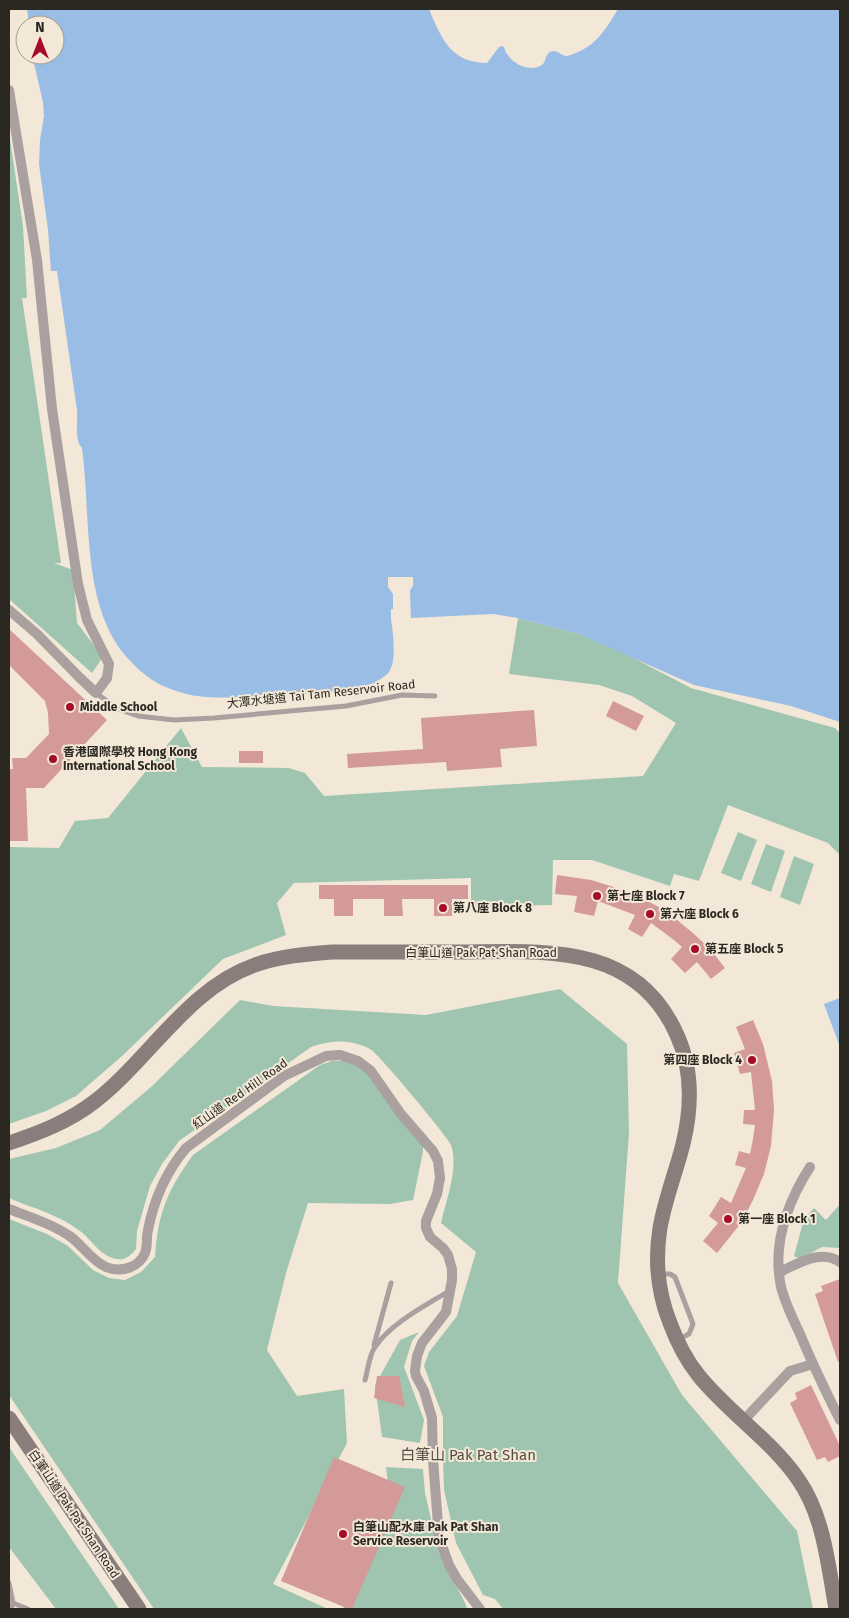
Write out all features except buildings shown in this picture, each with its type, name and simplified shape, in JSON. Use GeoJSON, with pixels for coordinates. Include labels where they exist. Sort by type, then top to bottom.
{"type":"FeatureCollection","features":[{"type":"Feature","properties":{"kind":"street"},"geometry":{"type":"LineString","coordinates":[[9,90],[37,260],[52,409],[78,584],[88,620],[109,664],[107,678],[96,693]]}},
{"type":"Feature","properties":{"kind":"street","name":"大潭水塘道 Tai Tam Reservoir Road"},"geometry":{"type":"LineString","coordinates":[[9,610],[38,634],[96,693]]}},
{"type":"Feature","properties":{"kind":"street","name":"白筆山道 Pak Pat Shan Road"},"geometry":{"type":"LineString","coordinates":[[9,1143],[58,1124],[82,1111],[105,1093],[176,1021],[210,991],[232,976],[253,966],[292,956],[333,952],[532,951],[581,957],[596,961],[622,973],[644,989],[668,1017],[681,1044],[690,1083],[689,1110],[682,1146],[660,1228],[659,1274],[664,1306],[677,1340],[699,1376],[780,1456],[807,1493],[822,1537],[836,1609]]}},
{"type":"Feature","properties":{"kind":"street","name":"紅山道 Red Hill Road"},"geometry":{"type":"LineString","coordinates":[[9,1209],[66,1234],[105,1266],[123,1270],[135,1264],[146,1252],[147,1232],[159,1190],[186,1148],[289,1073],[326,1056],[335,1054],[345,1055],[372,1071],[401,1114],[430,1145],[439,1167],[439,1183],[426,1221],[426,1228],[430,1237],[443,1248],[449,1258],[452,1269],[451,1289],[445,1315],[427,1336],[420,1348],[415,1371],[424,1391],[432,1418],[439,1537],[457,1579],[480,1609]]}},
{"type":"Feature","properties":{"kind":"street"},"geometry":{"type":"LineString","coordinates":[[810,1167],[788,1206],[782,1228],[779,1250],[781,1287],[812,1364],[840,1420]]}},
{"type":"Feature","properties":{"kind":"street"},"geometry":{"type":"LineString","coordinates":[[780,1272],[814,1257],[825,1256],[840,1262]]}},
{"type":"Feature","properties":{"kind":"street"},"geometry":{"type":"LineString","coordinates":[[743,1421],[790,1371],[812,1364]]}},
{"type":"Feature","properties":{"kind":"street","name":"白筆山道 Pak Pat Shan Road"},"geometry":{"type":"LineString","coordinates":[[9,1418],[139,1609]]}},
{"type":"Feature","properties":{"kind":"lane","name":"大潭水塘道 Tai Tam Reservoir Road"},"geometry":{"type":"LineString","coordinates":[[96,693],[118,709],[138,716],[174,720],[346,706],[402,695],[435,696]]}},
{"type":"Feature","properties":{"kind":"lane"},"geometry":{"type":"LineString","coordinates":[[659,1274],[670,1274],[675,1277],[693,1324],[689,1334],[677,1340]]}},
{"type":"Feature","properties":{"kind":"lane"},"geometry":{"type":"LineString","coordinates":[[365,1380],[390,1284]]}},
{"type":"Feature","properties":{"kind":"lane"},"geometry":{"type":"LineString","coordinates":[[374,1348],[395,1326],[451,1289]]}},
{"type":"Feature","properties":{"kind":"lane"},"geometry":{"type":"LineString","coordinates":[[9,1583],[13,1603],[11,1609]]}},
{"type":"Feature","properties":{"kind":"lane"},"geometry":{"type":"LineString","coordinates":[[13,1603],[28,1609]]}},
{"type":"Feature","properties":{"kind":"green space"},"geometry":{"type":"Polygon","coordinates":[[[9,133],[23,226],[27,298],[22,298],[61,563],[54,563],[73,570],[77,623],[103,657],[92,673],[9,599],[9,133]]]}},
{"type":"Feature","properties":{"kind":"green space"},"geometry":{"type":"Polygon","coordinates":[[[518,618],[579,634],[618,650],[691,688],[835,728],[840,733],[840,855],[828,843],[728,805],[699,881],[674,874],[670,886],[592,860],[553,860],[552,905],[471,907],[471,878],[294,883],[277,903],[286,935],[223,959],[122,1056],[76,1096],[46,1111],[9,1124],[9,847],[59,848],[75,821],[108,818],[181,728],[202,767],[289,768],[305,773],[324,796],[643,776],[676,723],[632,696],[599,685],[509,674],[518,618]]]}},
{"type":"Feature","properties":{"kind":"green space"},"geometry":{"type":"Polygon","coordinates":[[[738,832],[757,840],[741,881],[721,873],[738,832]]]}},
{"type":"Feature","properties":{"kind":"green space"},"geometry":{"type":"Polygon","coordinates":[[[766,844],[785,851],[771,892],[751,884],[766,844]]]}},
{"type":"Feature","properties":{"kind":"green space"},"geometry":{"type":"Polygon","coordinates":[[[794,856],[814,864],[800,905],[780,897],[794,856]]]}},
{"type":"Feature","properties":{"kind":"green space"},"geometry":{"type":"Polygon","coordinates":[[[560,989],[627,1044],[629,1133],[618,1283],[682,1395],[797,1531],[813,1609],[503,1609],[495,1599],[483,1595],[456,1543],[444,1490],[443,1417],[424,1366],[429,1352],[457,1316],[476,1252],[441,1223],[453,1174],[454,1164],[451,1145],[412,1095],[370,1049],[348,1042],[327,1043],[311,1047],[179,1141],[162,1164],[150,1186],[137,1231],[136,1249],[125,1258],[111,1258],[72,1225],[55,1216],[9,1198],[9,1159],[56,1148],[100,1130],[151,1087],[240,1000],[273,1006],[426,1015],[560,989]]]}},
{"type":"Feature","properties":{"kind":"green space"},"geometry":{"type":"Polygon","coordinates":[[[332,1061],[348,1061],[361,1066],[423,1138],[423,1152],[413,1200],[390,1204],[308,1203],[286,1273],[267,1350],[297,1396],[344,1389],[347,1443],[273,1584],[328,1609],[154,1609],[9,1395],[9,1219],[47,1234],[68,1246],[93,1270],[109,1278],[125,1280],[141,1272],[155,1257],[156,1241],[165,1203],[170,1191],[193,1155],[320,1065],[332,1061]]]}},
{"type":"Feature","properties":{"kind":"green space"},"geometry":{"type":"Polygon","coordinates":[[[840,1204],[840,1248],[822,1247],[800,1259],[794,1256],[804,1219],[814,1208],[826,1220],[840,1204]]]}},
{"type":"Feature","properties":{"kind":"green space"},"geometry":{"type":"Polygon","coordinates":[[[419,1332],[412,1341],[404,1367],[424,1420],[420,1443],[382,1437],[375,1385],[400,1340],[419,1332]]]}},
{"type":"Feature","properties":{"kind":"green space"},"geometry":{"type":"Polygon","coordinates":[[[9,1447],[119,1609],[56,1609],[9,1547],[9,1447]]]}},
{"type":"Feature","properties":{"kind":"green space"},"geometry":{"type":"Polygon","coordinates":[[[386,1467],[423,1469],[425,1493],[438,1549],[467,1609],[343,1609],[389,1492],[386,1467]]]}},
{"type":"Feature","properties":{"kind":"water"},"geometry":{"type":"Polygon","coordinates":[[[27,9],[429,9],[443,39],[456,54],[464,59],[487,63],[499,47],[502,46],[509,57],[519,65],[531,68],[542,65],[547,55],[552,51],[567,56],[585,49],[603,32],[618,9],[840,9],[840,722],[791,706],[694,685],[579,634],[518,618],[493,614],[391,619],[394,654],[389,672],[374,683],[362,687],[292,695],[231,698],[205,697],[164,687],[140,671],[113,638],[103,617],[97,594],[89,545],[82,448],[77,435],[77,410],[57,271],[51,271],[48,230],[39,164],[44,116],[43,102],[34,65],[65,65],[65,15],[28,15],[27,9]]]}},
{"type":"Feature","properties":{"kind":"water"},"geometry":{"type":"Polygon","coordinates":[[[840,998],[840,1047],[824,1004],[840,998]]]}},
{"type":"Feature","properties":{"kind":"pier"},"geometry":{"type":"Polygon","coordinates":[[[388,577],[413,577],[413,586],[410,590],[411,619],[391,619],[393,594],[388,587],[388,577]]]}},
{"type":"Feature","properties":{"kind":"place","name":"Middle School"},"geometry":{"type":"Point","coordinates":[70,707]}},
{"type":"Feature","properties":{"kind":"place","name":"香港國際學校 Hong Kong International School"},"geometry":{"type":"Point","coordinates":[53,759]}},
{"type":"Feature","properties":{"kind":"place","name":"第七座 Block 7"},"geometry":{"type":"Point","coordinates":[597,896]}},
{"type":"Feature","properties":{"kind":"place","name":"第八座 Block 8"},"geometry":{"type":"Point","coordinates":[443,908]}},
{"type":"Feature","properties":{"kind":"place","name":"第六座 Block 6"},"geometry":{"type":"Point","coordinates":[650,914]}},
{"type":"Feature","properties":{"kind":"place","name":"第五座 Block 5"},"geometry":{"type":"Point","coordinates":[695,949]}},
{"type":"Feature","properties":{"kind":"place","name":"第四座 Block 4"},"geometry":{"type":"Point","coordinates":[752,1060]}},
{"type":"Feature","properties":{"kind":"place","name":"第一座 Block 1"},"geometry":{"type":"Point","coordinates":[728,1219]}},
{"type":"Feature","properties":{"kind":"place","name":"白筆山配水庫 Pak Pat Shan Service Reservoir"},"geometry":{"type":"Point","coordinates":[343,1534]}},
{"type":"Feature","properties":{"kind":"district","name":"白筆山 Pak Pat Shan"},"geometry":{"type":"Point","coordinates":[468,1455]}}]}
